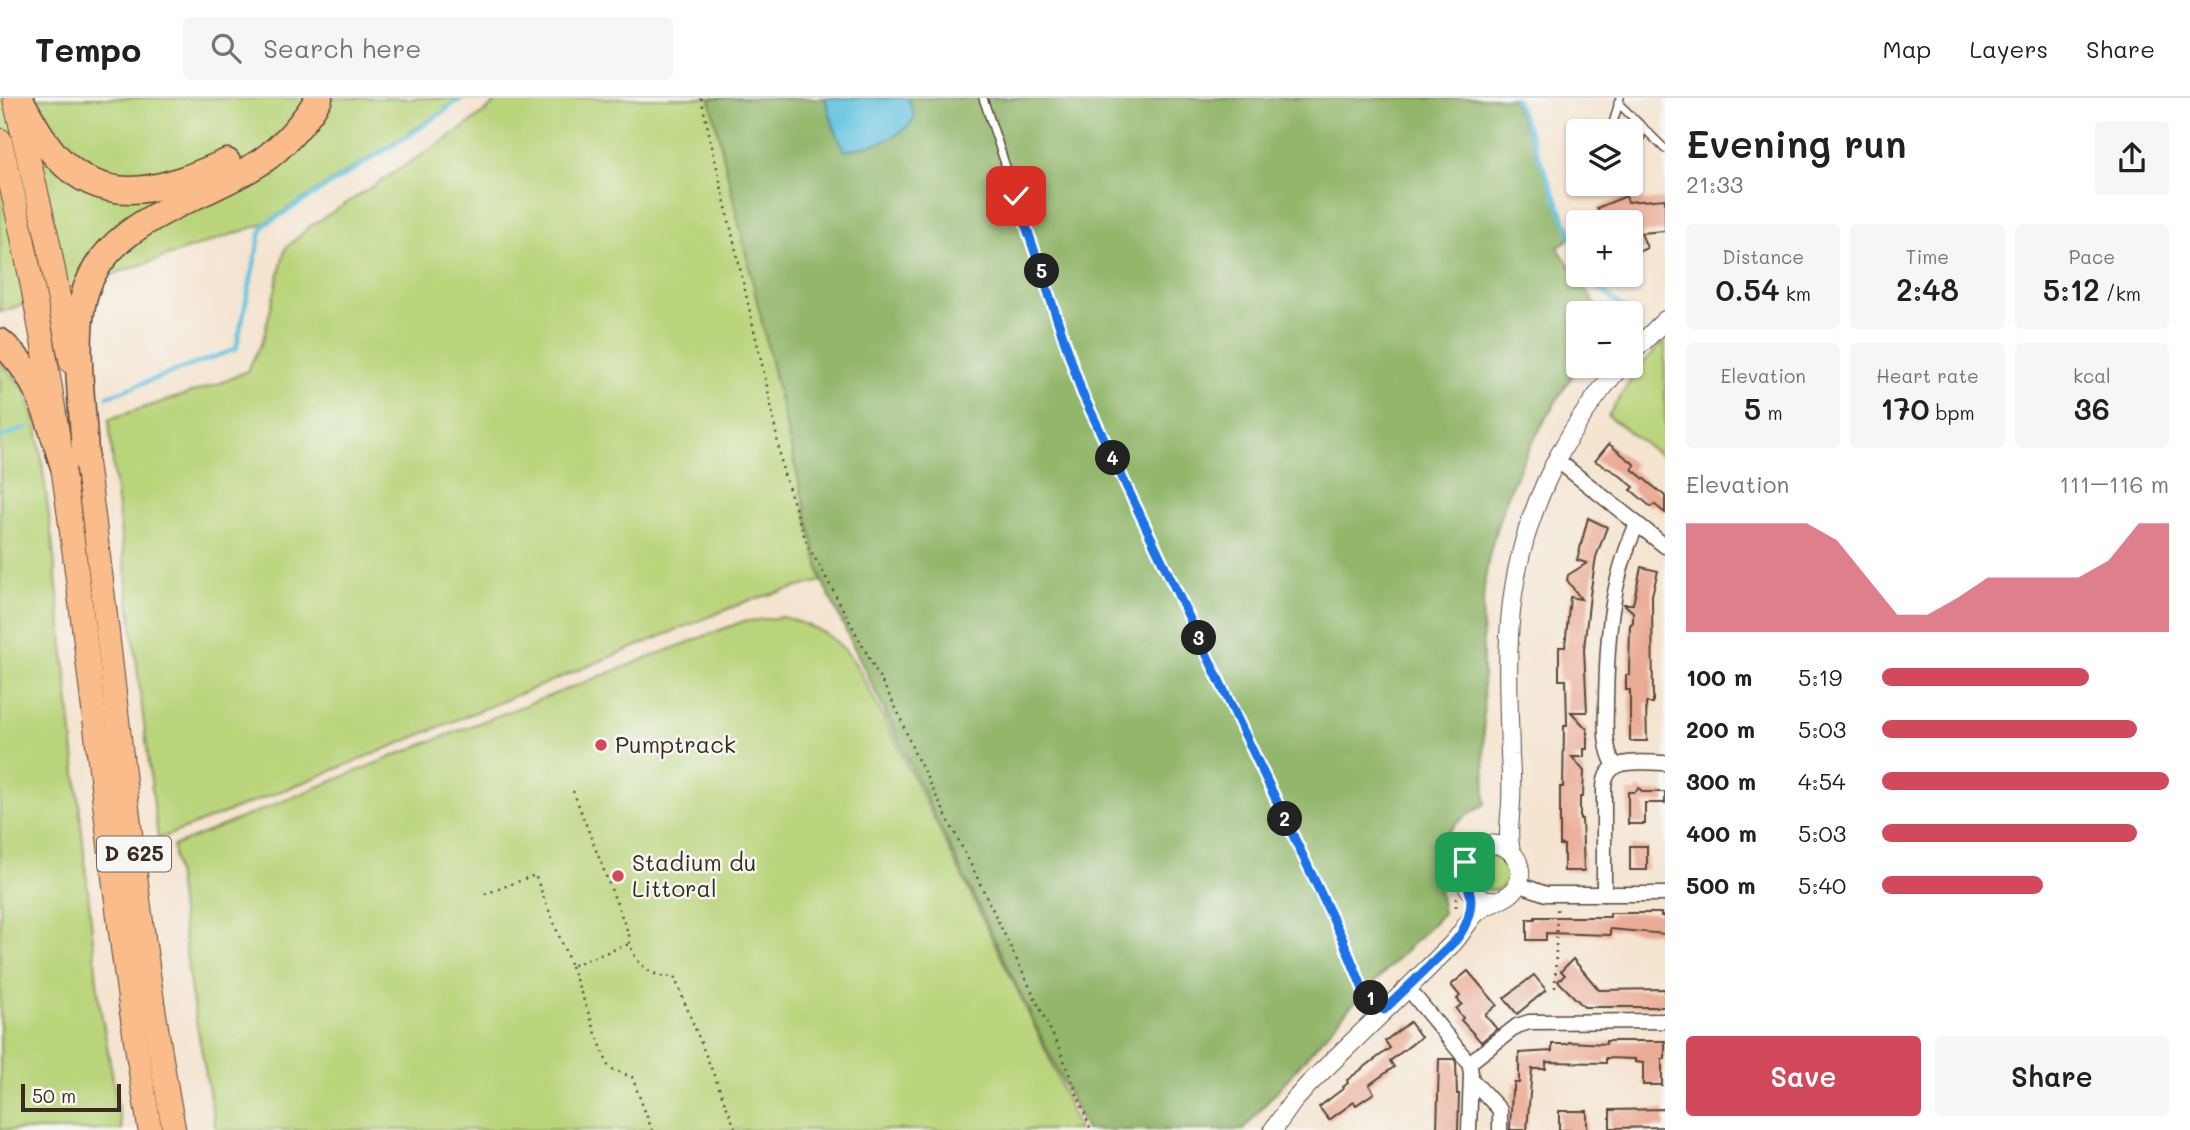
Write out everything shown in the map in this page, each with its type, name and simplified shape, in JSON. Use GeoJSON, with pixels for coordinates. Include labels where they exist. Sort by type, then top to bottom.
{"type":"FeatureCollection","features":[{"type":"Feature","properties":{"kind":"highway"},"geometry":{"type":"LineString","coordinates":[[17,98],[46,144],[57,158],[71,169],[102,186],[136,191],[183,180],[240,156],[274,131],[302,98]]}},
{"type":"Feature","properties":{"kind":"highway","name":"D 625"},"geometry":{"type":"LineString","coordinates":[[17,98],[65,332],[74,459],[122,955],[149,1130]]}},
{"type":"Feature","properties":{"kind":"highway"},"geometry":{"type":"LineString","coordinates":[[74,459],[80,320],[86,292],[100,263],[119,242],[147,221],[268,157],[299,127],[319,98]]}},
{"type":"Feature","properties":{"kind":"highway","name":"D 625"},"geometry":{"type":"LineString","coordinates":[[0,140],[28,260],[50,383],[100,555],[138,890],[159,1045],[174,1130]]}},
{"type":"Feature","properties":{"kind":"highway"},"geometry":{"type":"LineString","coordinates":[[0,342],[17,358],[34,382],[45,409],[74,459]]}},
{"type":"Feature","properties":{"kind":"street"},"geometry":{"type":"LineString","coordinates":[[1643,342],[1665,320]]}},
{"type":"Feature","properties":{"kind":"street"},"geometry":{"type":"LineString","coordinates":[[1273,1130],[1299,1094],[1482,909],[1510,894],[1518,884],[1520,866],[1511,851],[1508,835],[1511,796],[1508,660],[1513,599],[1535,508],[1557,460],[1589,407],[1612,378]]}},
{"type":"Feature","properties":{"kind":"street"},"geometry":{"type":"LineString","coordinates":[[1557,460],[1665,546]]}},
{"type":"Feature","properties":{"kind":"street"},"geometry":{"type":"LineString","coordinates":[[1615,766],[1606,744],[1607,635],[1618,576],[1637,524]]}},
{"type":"Feature","properties":{"kind":"street"},"geometry":{"type":"LineString","coordinates":[[1604,894],[1604,783],[1607,772],[1615,766],[1629,763],[1665,763]]}},
{"type":"Feature","properties":{"kind":"street"},"geometry":{"type":"LineString","coordinates":[[1464,929],[1469,911],[1469,890],[1463,874],[1466,860],[1476,849],[1490,844],[1500,836],[1510,816]]}},
{"type":"Feature","properties":{"kind":"street"},"geometry":{"type":"LineString","coordinates":[[1490,844],[1500,845],[1511,851]]}},
{"type":"Feature","properties":{"kind":"street"},"geometry":{"type":"LineString","coordinates":[[1518,884],[1538,892],[1558,894],[1665,894]]}},
{"type":"Feature","properties":{"kind":"street"},"geometry":{"type":"LineString","coordinates":[[1469,890],[1482,899],[1499,900]]}},
{"type":"Feature","properties":{"kind":"street"},"geometry":{"type":"LineString","coordinates":[[1407,987],[1469,1063],[1469,1130]]}},
{"type":"Feature","properties":{"kind":"street"},"geometry":{"type":"LineString","coordinates":[[1469,1063],[1517,1026],[1529,1022],[1665,1021]]}},
{"type":"Feature","properties":{"kind":"street"},"geometry":{"type":"LineString","coordinates":[[1471,1079],[1500,1110],[1500,1130]]}},
{"type":"Feature","properties":{"kind":"lane"},"geometry":{"type":"LineString","coordinates":[[983,98],[1082,393],[1342,938],[1363,989],[1384,1010]]}},
{"type":"Feature","properties":{"kind":"lane"},"geometry":{"type":"LineString","coordinates":[[1619,101],[1636,119]]}},
{"type":"Feature","properties":{"kind":"lane"},"geometry":{"type":"LineString","coordinates":[[1614,119],[1619,101]]}},
{"type":"Feature","properties":{"kind":"lane"},"geometry":{"type":"LineString","coordinates":[[1643,127],[1665,149]]}},
{"type":"Feature","properties":{"kind":"path"},"geometry":{"type":"LineString","coordinates":[[701,98],[769,395],[783,471],[808,547],[898,712],[914,752],[1060,1050],[1091,1130]]}},
{"type":"Feature","properties":{"kind":"path"},"geometry":{"type":"LineString","coordinates":[[573,791],[629,935],[629,944],[638,962],[648,970],[666,978],[674,976],[736,1130]]}},
{"type":"Feature","properties":{"kind":"path"},"geometry":{"type":"LineString","coordinates":[[485,894],[535,876],[609,1068],[632,1077],[652,1130]]}},
{"type":"Feature","properties":{"kind":"path"},"geometry":{"type":"LineString","coordinates":[[1555,988],[1558,894]]}},
{"type":"Feature","properties":{"kind":"path"},"geometry":{"type":"LineString","coordinates":[[571,966],[629,944]]}},
{"type":"Feature","properties":{"kind":"green space"},"geometry":{"type":"Polygon","coordinates":[[[0,98],[464,98],[263,224],[0,312],[0,98]]]}},
{"type":"Feature","properties":{"kind":"green space"},"geometry":{"type":"Polygon","coordinates":[[[499,98],[710,98],[822,581],[750,600],[158,839],[109,419],[221,383],[247,371],[263,340],[285,249],[309,227],[456,133],[499,98]]]}},
{"type":"Feature","properties":{"kind":"green space"},"geometry":{"type":"Polygon","coordinates":[[[710,98],[1512,98],[1566,219],[1566,241],[1558,248],[1566,260],[1566,287],[1584,287],[1593,301],[1566,301],[1566,378],[1571,378],[1544,421],[1518,471],[1490,551],[1483,615],[1485,804],[1457,823],[1442,843],[1437,877],[1443,913],[1351,1006],[1243,1130],[1086,1130],[822,581],[710,98]]]}},
{"type":"Feature","properties":{"kind":"green space"},"geometry":{"type":"Polygon","coordinates":[[[1665,341],[1665,459],[1608,416],[1632,378],[1643,378],[1643,363],[1665,341]]]}},
{"type":"Feature","properties":{"kind":"green space"},"geometry":{"type":"Polygon","coordinates":[[[0,362],[26,390],[38,432],[53,547],[99,1000],[122,1130],[0,1130],[0,362]]]}},
{"type":"Feature","properties":{"kind":"green space","name":"Stadium du Littoral"},"geometry":{"type":"Polygon","coordinates":[[[783,617],[817,629],[835,641],[858,668],[1031,1020],[1078,1130],[216,1130],[191,993],[173,846],[406,751],[741,622],[783,617]]]}},
{"type":"Feature","properties":{"kind":"green space"},"geometry":{"type":"Polygon","coordinates":[[[1492,856],[1504,861],[1509,873],[1504,885],[1492,890],[1480,885],[1475,873],[1480,861],[1492,856]]]}},
{"type":"Feature","properties":{"kind":"water"},"geometry":{"type":"Polygon","coordinates":[[[825,98],[908,98],[915,118],[892,138],[845,151],[825,98]]]}},
{"type":"Feature","properties":{"kind":"building"},"geometry":{"type":"Polygon","coordinates":[[[1626,196],[1628,202],[1665,199],[1665,231],[1643,233],[1643,210],[1597,208],[1626,196]]]}},
{"type":"Feature","properties":{"kind":"building"},"geometry":{"type":"Polygon","coordinates":[[[1609,444],[1635,465],[1632,469],[1665,496],[1665,513],[1654,504],[1651,507],[1631,490],[1634,487],[1595,461],[1609,444]]]}},
{"type":"Feature","properties":{"kind":"building"},"geometry":{"type":"Polygon","coordinates":[[[1588,518],[1607,527],[1596,557],[1584,649],[1587,712],[1571,712],[1587,729],[1587,749],[1584,749],[1584,757],[1572,757],[1584,771],[1580,819],[1584,871],[1564,871],[1564,845],[1560,845],[1560,787],[1563,787],[1564,726],[1567,726],[1566,680],[1559,680],[1559,647],[1565,647],[1570,597],[1581,599],[1567,580],[1568,575],[1587,563],[1577,560],[1588,518]]]}},
{"type":"Feature","properties":{"kind":"building"},"geometry":{"type":"Polygon","coordinates":[[[1641,567],[1658,571],[1652,595],[1653,703],[1646,703],[1647,741],[1630,741],[1630,690],[1626,690],[1626,675],[1629,675],[1630,625],[1633,622],[1633,612],[1624,604],[1633,604],[1641,567]]]}},
{"type":"Feature","properties":{"kind":"building"},"geometry":{"type":"Polygon","coordinates":[[[1639,788],[1643,792],[1665,792],[1665,803],[1645,803],[1645,824],[1628,824],[1628,792],[1635,792],[1639,788]]]}},
{"type":"Feature","properties":{"kind":"building"},"geometry":{"type":"Polygon","coordinates":[[[1630,846],[1647,846],[1647,870],[1630,870],[1630,846]]]}},
{"type":"Feature","properties":{"kind":"building"},"geometry":{"type":"Polygon","coordinates":[[[1610,913],[1661,913],[1661,916],[1665,916],[1665,934],[1610,929],[1610,935],[1546,933],[1546,940],[1527,940],[1527,919],[1610,917],[1610,913]]]}},
{"type":"Feature","properties":{"kind":"building"},"geometry":{"type":"Polygon","coordinates":[[[1573,959],[1599,990],[1665,989],[1665,1007],[1584,1007],[1558,981],[1565,975],[1561,971],[1573,959]]]}},
{"type":"Feature","properties":{"kind":"building"},"geometry":{"type":"Polygon","coordinates":[[[1468,971],[1497,1005],[1485,1015],[1497,1029],[1481,1042],[1461,1020],[1463,1018],[1456,1009],[1462,1004],[1457,999],[1460,996],[1451,985],[1468,971]]]}},
{"type":"Feature","properties":{"kind":"building"},"geometry":{"type":"Polygon","coordinates":[[[1534,975],[1546,990],[1517,1014],[1504,998],[1534,975]]]}},
{"type":"Feature","properties":{"kind":"building"},"geometry":{"type":"Polygon","coordinates":[[[1410,1022],[1421,1037],[1390,1061],[1394,1067],[1369,1085],[1374,1093],[1356,1105],[1354,1102],[1329,1120],[1319,1107],[1344,1088],[1347,1080],[1390,1048],[1385,1041],[1410,1022]]]}},
{"type":"Feature","properties":{"kind":"building"},"geometry":{"type":"Polygon","coordinates":[[[1606,1041],[1665,1041],[1662,1085],[1643,1085],[1643,1063],[1635,1062],[1635,1059],[1606,1058],[1606,1063],[1546,1062],[1546,1069],[1532,1069],[1527,1130],[1510,1130],[1512,1091],[1514,1083],[1519,1083],[1519,1053],[1552,1051],[1552,1044],[1606,1044],[1606,1041]]]}},
{"type":"Feature","properties":{"kind":"building"},"geometry":{"type":"Polygon","coordinates":[[[1439,1059],[1454,1059],[1456,1062],[1458,1130],[1437,1130],[1439,1059]]]}},
{"type":"Feature","properties":{"kind":"building"},"geometry":{"type":"Polygon","coordinates":[[[1665,1109],[1665,1127],[1610,1128],[1610,1110],[1665,1109]]]}},
{"type":"Feature","properties":{"kind":"building"},"geometry":{"type":"Polygon","coordinates":[[[1559,1111],[1587,1111],[1587,1130],[1559,1130],[1559,1111]]]}},
{"type":"Feature","properties":{"kind":"waterway"},"geometry":{"type":"LineString","coordinates":[[108,396],[236,349],[261,231],[266,224],[413,133],[460,98]]}},
{"type":"Feature","properties":{"kind":"waterway"},"geometry":{"type":"LineString","coordinates":[[1515,98],[1566,223]]}},
{"type":"Feature","properties":{"kind":"waterway"},"geometry":{"type":"LineString","coordinates":[[1598,287],[1614,301]]}},
{"type":"Feature","properties":{"kind":"waterway"},"geometry":{"type":"LineString","coordinates":[[0,438],[27,427]]}},
{"type":"Feature","properties":{"kind":"place","name":"Pumptrack"},"geometry":{"type":"Point","coordinates":[601,745]}},
{"type":"Feature","properties":{"kind":"place","name":"Stadium du Littoral"},"geometry":{"type":"Point","coordinates":[618,876]}},
{"type":"Feature","properties":{"kind":"route"},"geometry":{"type":"LineString","coordinates":[[1016,196],[1082,393],[1342,938],[1363,989],[1384,1010],[1464,929],[1470,897],[1463,874],[1465,862]]}}]}
